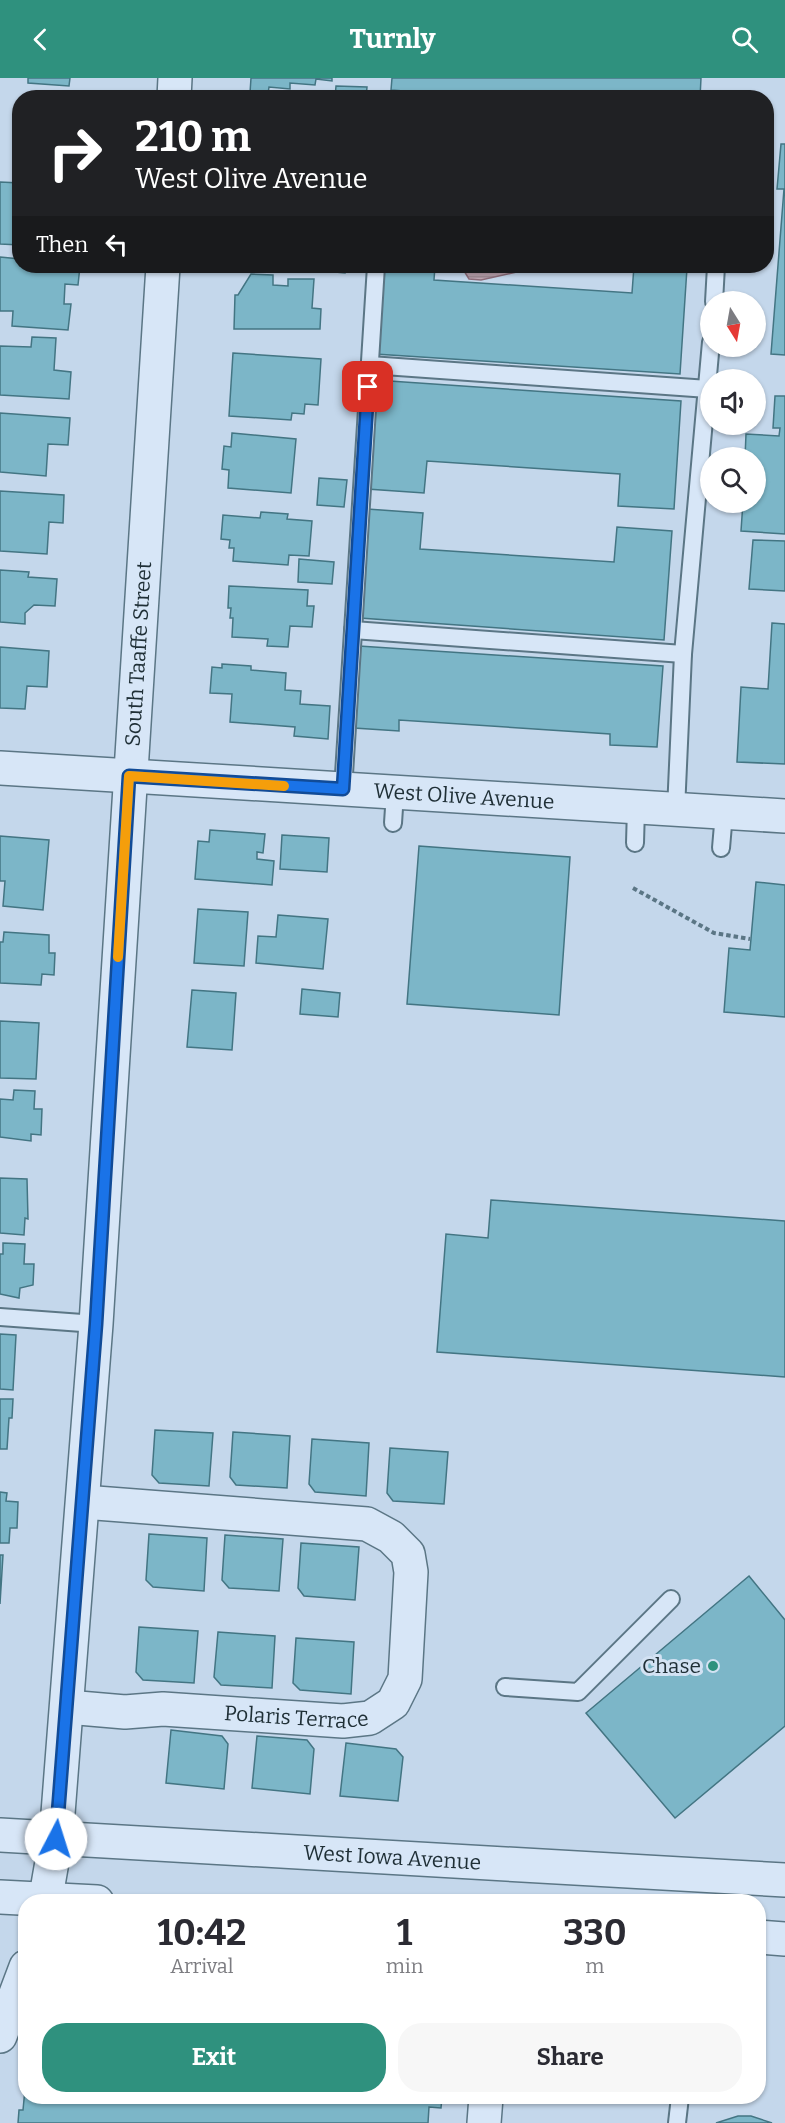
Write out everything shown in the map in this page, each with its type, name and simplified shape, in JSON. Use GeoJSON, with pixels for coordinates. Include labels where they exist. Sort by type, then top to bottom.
{"type":"FeatureCollection","features":[{"type":"Feature","properties":{"kind":"street","name":"South Taaffe Street"},"geometry":{"type":"LineString","coordinates":[[46,1894],[56,1839],[96,1324],[163,273]]}},
{"type":"Feature","properties":{"kind":"street","name":"West Olive Avenue"},"geometry":{"type":"LineString","coordinates":[[0,768],[343,789],[394,808],[636,808],[785,816]]}},
{"type":"Feature","properties":{"kind":"street","name":"Polaris Terrace"},"geometry":{"type":"LineString","coordinates":[[67,1707],[125,1712],[163,1709],[343,1721],[370,1718],[393,1703],[405,1679],[411,1572],[408,1554],[391,1537],[367,1524],[83,1502]]}},
{"type":"Feature","properties":{"kind":"street","name":"West Iowa Avenue"},"geometry":{"type":"LineString","coordinates":[[0,1835],[785,1880]]}},
{"type":"Feature","properties":{"kind":"street"},"geometry":{"type":"LineString","coordinates":[[0,1897],[18,1898]]}},
{"type":"Feature","properties":{"kind":"street"},"geometry":{"type":"LineString","coordinates":[[766,1938],[785,1939]]}},
{"type":"Feature","properties":{"kind":"street"},"geometry":{"type":"LineString","coordinates":[[0,2036],[18,1988]]}},
{"type":"Feature","properties":{"kind":"street"},"geometry":{"type":"LineString","coordinates":[[484,2123],[485,2104]]}},
{"type":"Feature","properties":{"kind":"lane"},"geometry":{"type":"LineString","coordinates":[[343,789],[376,273]]}},
{"type":"Feature","properties":{"kind":"lane"},"geometry":{"type":"LineString","coordinates":[[715,291],[716,273]]}},
{"type":"Feature","properties":{"kind":"lane"},"geometry":{"type":"LineString","coordinates":[[370,365],[700,387]]}},
{"type":"Feature","properties":{"kind":"lane"},"geometry":{"type":"LineString","coordinates":[[676,810],[684,654],[704,435]]}},
{"type":"Feature","properties":{"kind":"lane"},"geometry":{"type":"LineString","coordinates":[[353,630],[684,654]]}},
{"type":"Feature","properties":{"kind":"lane"},"geometry":{"type":"LineString","coordinates":[[635,843],[636,808]]}},
{"type":"Feature","properties":{"kind":"lane"},"geometry":{"type":"LineString","coordinates":[[721,848],[723,813]]}},
{"type":"Feature","properties":{"kind":"lane"},"geometry":{"type":"LineString","coordinates":[[0,1317],[96,1324]]}},
{"type":"Feature","properties":{"kind":"lane"},"geometry":{"type":"LineString","coordinates":[[505,1687],[578,1692],[671,1599]]}},
{"type":"Feature","properties":{"kind":"lane"},"geometry":{"type":"LineString","coordinates":[[677,2123],[679,2104]]}},
{"type":"Feature","properties":{"kind":"path"},"geometry":{"type":"LineString","coordinates":[[633,888],[714,933],[750,939]]}},
{"type":"Feature","properties":{"kind":"shaded area"},"geometry":{"type":"Polygon","coordinates":[[[465,273],[512,273],[481,280],[469,279],[465,273]]]}},
{"type":"Feature","properties":{"kind":"building"},"geometry":{"type":"Polygon","coordinates":[[[28,78],[70,78],[69,86],[28,83],[28,78]]]}},
{"type":"Feature","properties":{"kind":"building"},"geometry":{"type":"Polygon","coordinates":[[[251,78],[332,78],[332,81],[316,79],[315,85],[290,83],[290,89],[269,87],[269,90],[250,90],[251,78]]]}},
{"type":"Feature","properties":{"kind":"building"},"geometry":{"type":"Polygon","coordinates":[[[392,78],[701,78],[700,90],[391,90],[392,78]]]}},
{"type":"Feature","properties":{"kind":"building"},"geometry":{"type":"Polygon","coordinates":[[[336,86],[367,87],[367,90],[336,90],[336,86]]]}},
{"type":"Feature","properties":{"kind":"building"},"geometry":{"type":"Polygon","coordinates":[[[781,144],[785,144],[785,355],[771,354],[784,189],[777,189],[781,144]]]}},
{"type":"Feature","properties":{"kind":"building"},"geometry":{"type":"Polygon","coordinates":[[[0,182],[12,183],[12,245],[0,244],[0,182]]]}},
{"type":"Feature","properties":{"kind":"building"},"geometry":{"type":"Polygon","coordinates":[[[0,257],[12,258],[12,273],[79,273],[78,285],[65,284],[64,304],[71,304],[68,330],[12,326],[13,311],[0,311],[0,257]]]}},
{"type":"Feature","properties":{"kind":"building"},"geometry":{"type":"Polygon","coordinates":[[[381,273],[434,273],[434,280],[632,293],[633,273],[687,273],[680,374],[375,354],[381,273]]]}},
{"type":"Feature","properties":{"kind":"building"},"geometry":{"type":"Polygon","coordinates":[[[251,274],[273,275],[273,285],[288,286],[288,279],[314,279],[312,308],[321,309],[320,329],[234,329],[235,295],[238,295],[251,274]]]}},
{"type":"Feature","properties":{"kind":"building"},"geometry":{"type":"Polygon","coordinates":[[[32,337],[56,338],[54,370],[71,372],[69,399],[0,395],[0,346],[31,347],[32,337]]]}},
{"type":"Feature","properties":{"kind":"building"},"geometry":{"type":"Polygon","coordinates":[[[233,353],[321,359],[318,405],[305,404],[304,414],[292,413],[291,420],[229,416],[233,353]]]}},
{"type":"Feature","properties":{"kind":"building"},"geometry":{"type":"Polygon","coordinates":[[[375,380],[681,401],[674,509],[618,506],[620,474],[427,461],[424,493],[367,489],[375,380]]]}},
{"type":"Feature","properties":{"kind":"building"},"geometry":{"type":"Polygon","coordinates":[[[775,396],[785,396],[785,534],[741,531],[742,513],[766,513],[766,447],[745,447],[746,435],[779,436],[780,428],[773,428],[775,396]]]}},
{"type":"Feature","properties":{"kind":"building"},"geometry":{"type":"Polygon","coordinates":[[[0,413],[70,418],[68,445],[48,444],[46,476],[0,472],[0,413]]]}},
{"type":"Feature","properties":{"kind":"building"},"geometry":{"type":"Polygon","coordinates":[[[232,433],[296,439],[291,493],[228,488],[229,470],[222,469],[224,446],[231,447],[232,433]]]}},
{"type":"Feature","properties":{"kind":"building"},"geometry":{"type":"Polygon","coordinates":[[[319,478],[347,480],[344,507],[317,505],[319,478]]]}},
{"type":"Feature","properties":{"kind":"building"},"geometry":{"type":"Polygon","coordinates":[[[0,491],[64,495],[63,523],[49,522],[47,554],[0,551],[0,491]]]}},
{"type":"Feature","properties":{"kind":"building"},"geometry":{"type":"Polygon","coordinates":[[[367,509],[423,513],[420,549],[614,562],[617,527],[672,531],[664,640],[360,618],[367,509]]]}},
{"type":"Feature","properties":{"kind":"building"},"geometry":{"type":"Polygon","coordinates":[[[261,512],[288,514],[287,519],[312,521],[309,556],[289,555],[288,565],[233,561],[234,548],[229,548],[230,540],[221,539],[223,515],[260,518],[261,512]]]}},
{"type":"Feature","properties":{"kind":"building"},"geometry":{"type":"Polygon","coordinates":[[[753,540],[785,541],[785,591],[749,589],[753,540]]]}},
{"type":"Feature","properties":{"kind":"building"},"geometry":{"type":"Polygon","coordinates":[[[299,559],[334,562],[332,584],[298,582],[299,559]]]}},
{"type":"Feature","properties":{"kind":"building"},"geometry":{"type":"Polygon","coordinates":[[[0,570],[29,572],[28,577],[57,579],[55,606],[34,605],[25,613],[25,624],[0,622],[0,570]]]}},
{"type":"Feature","properties":{"kind":"building"},"geometry":{"type":"Polygon","coordinates":[[[229,586],[308,590],[307,606],[314,606],[312,627],[290,626],[288,647],[267,646],[268,639],[232,637],[233,618],[230,618],[231,608],[228,608],[229,586]]]}},
{"type":"Feature","properties":{"kind":"building"},"geometry":{"type":"Polygon","coordinates":[[[772,623],[785,624],[785,764],[737,762],[741,687],[768,689],[772,623]]]}},
{"type":"Feature","properties":{"kind":"building"},"geometry":{"type":"Polygon","coordinates":[[[359,646],[663,666],[657,747],[610,745],[610,734],[399,720],[399,731],[354,728],[359,646]]]}},
{"type":"Feature","properties":{"kind":"building"},"geometry":{"type":"Polygon","coordinates":[[[0,647],[49,651],[47,687],[27,686],[25,709],[0,708],[0,647]]]}},
{"type":"Feature","properties":{"kind":"building"},"geometry":{"type":"Polygon","coordinates":[[[222,664],[251,666],[251,670],[286,673],[285,690],[301,691],[300,704],[330,706],[328,739],[294,736],[295,727],[230,722],[232,694],[210,693],[212,667],[222,668],[222,664]]]}},
{"type":"Feature","properties":{"kind":"building"},"geometry":{"type":"Polygon","coordinates":[[[210,830],[265,834],[263,853],[257,852],[257,859],[274,861],[272,885],[195,879],[198,841],[209,842],[210,830]]]}},
{"type":"Feature","properties":{"kind":"building"},"geometry":{"type":"Polygon","coordinates":[[[282,835],[329,838],[327,872],[280,869],[282,835]]]}},
{"type":"Feature","properties":{"kind":"building"},"geometry":{"type":"Polygon","coordinates":[[[0,836],[49,840],[43,910],[3,906],[5,881],[0,881],[0,836]]]}},
{"type":"Feature","properties":{"kind":"building"},"geometry":{"type":"Polygon","coordinates":[[[419,846],[570,857],[559,1015],[407,1004],[419,846]]]}},
{"type":"Feature","properties":{"kind":"building"},"geometry":{"type":"Polygon","coordinates":[[[756,882],[785,885],[785,1017],[724,1012],[729,948],[750,950],[756,882]]]}},
{"type":"Feature","properties":{"kind":"building"},"geometry":{"type":"Polygon","coordinates":[[[198,909],[248,912],[244,966],[194,963],[198,909]]]}},
{"type":"Feature","properties":{"kind":"building"},"geometry":{"type":"Polygon","coordinates":[[[278,915],[328,919],[323,969],[256,963],[258,936],[276,937],[278,915]]]}},
{"type":"Feature","properties":{"kind":"building"},"geometry":{"type":"Polygon","coordinates":[[[4,932],[49,935],[49,953],[55,953],[54,975],[42,974],[41,985],[0,983],[0,942],[3,942],[4,932]]]}},
{"type":"Feature","properties":{"kind":"building"},"geometry":{"type":"Polygon","coordinates":[[[302,989],[340,993],[338,1017],[300,1014],[302,989]]]}},
{"type":"Feature","properties":{"kind":"building"},"geometry":{"type":"Polygon","coordinates":[[[192,990],[236,993],[232,1050],[187,1047],[192,990]]]}},
{"type":"Feature","properties":{"kind":"building"},"geometry":{"type":"Polygon","coordinates":[[[0,1021],[39,1023],[36,1079],[0,1078],[0,1021]]]}},
{"type":"Feature","properties":{"kind":"building"},"geometry":{"type":"Polygon","coordinates":[[[14,1090],[35,1091],[34,1109],[42,1109],[41,1135],[31,1134],[31,1141],[0,1137],[0,1099],[13,1100],[14,1090]]]}},
{"type":"Feature","properties":{"kind":"building"},"geometry":{"type":"Polygon","coordinates":[[[0,1178],[27,1179],[28,1219],[25,1218],[24,1235],[0,1233],[0,1178]]]}},
{"type":"Feature","properties":{"kind":"building"},"geometry":{"type":"Polygon","coordinates":[[[491,1200],[785,1221],[785,1377],[437,1352],[446,1234],[488,1238],[491,1200]]]}},
{"type":"Feature","properties":{"kind":"building"},"geometry":{"type":"Polygon","coordinates":[[[3,1243],[25,1244],[24,1264],[34,1264],[33,1285],[20,1288],[19,1298],[0,1294],[0,1254],[3,1254],[3,1243]]]}},
{"type":"Feature","properties":{"kind":"building"},"geometry":{"type":"Polygon","coordinates":[[[0,1334],[16,1335],[13,1390],[0,1389],[0,1334]]]}},
{"type":"Feature","properties":{"kind":"building"},"geometry":{"type":"Polygon","coordinates":[[[0,1399],[13,1399],[7,1449],[0,1449],[0,1399]]]}},
{"type":"Feature","properties":{"kind":"building"},"geometry":{"type":"Polygon","coordinates":[[[155,1430],[213,1433],[209,1486],[159,1483],[152,1475],[155,1430]]]}},
{"type":"Feature","properties":{"kind":"building"},"geometry":{"type":"Polygon","coordinates":[[[233,1432],[290,1436],[287,1488],[236,1485],[230,1477],[233,1432]]]}},
{"type":"Feature","properties":{"kind":"building"},"geometry":{"type":"Polygon","coordinates":[[[312,1439],[369,1443],[366,1496],[315,1492],[309,1484],[312,1439]]]}},
{"type":"Feature","properties":{"kind":"building"},"geometry":{"type":"Polygon","coordinates":[[[390,1448],[448,1452],[444,1504],[393,1501],[387,1493],[390,1448]]]}},
{"type":"Feature","properties":{"kind":"building"},"geometry":{"type":"Polygon","coordinates":[[[0,1492],[7,1493],[6,1501],[18,1502],[17,1528],[10,1528],[9,1543],[0,1543],[0,1492]]]}},
{"type":"Feature","properties":{"kind":"building"},"geometry":{"type":"Polygon","coordinates":[[[149,1534],[207,1538],[204,1591],[153,1587],[146,1580],[149,1534]]]}},
{"type":"Feature","properties":{"kind":"building"},"geometry":{"type":"Polygon","coordinates":[[[225,1535],[283,1539],[279,1591],[229,1588],[222,1580],[225,1535]]]}},
{"type":"Feature","properties":{"kind":"building"},"geometry":{"type":"Polygon","coordinates":[[[301,1543],[359,1547],[355,1600],[304,1596],[298,1588],[301,1543]]]}},
{"type":"Feature","properties":{"kind":"building"},"geometry":{"type":"Polygon","coordinates":[[[0,1555],[3,1555],[0,1604],[0,1555]]]}},
{"type":"Feature","properties":{"kind":"building","name":"Chase"},"geometry":{"type":"Polygon","coordinates":[[[749,1576],[785,1620],[785,1726],[675,1818],[586,1713],[749,1576]]]}},
{"type":"Feature","properties":{"kind":"building"},"geometry":{"type":"Polygon","coordinates":[[[139,1627],[198,1631],[194,1683],[143,1680],[136,1672],[139,1627]]]}},
{"type":"Feature","properties":{"kind":"building"},"geometry":{"type":"Polygon","coordinates":[[[218,1632],[275,1636],[272,1688],[221,1685],[214,1677],[218,1632]]]}},
{"type":"Feature","properties":{"kind":"building"},"geometry":{"type":"Polygon","coordinates":[[[296,1638],[354,1642],[351,1694],[300,1690],[293,1683],[296,1638]]]}},
{"type":"Feature","properties":{"kind":"building"},"geometry":{"type":"Polygon","coordinates":[[[171,1730],[222,1736],[228,1744],[224,1789],[166,1783],[171,1730]]]}},
{"type":"Feature","properties":{"kind":"building"},"geometry":{"type":"Polygon","coordinates":[[[257,1736],[307,1740],[314,1749],[310,1794],[252,1788],[257,1736]]]}},
{"type":"Feature","properties":{"kind":"building"},"geometry":{"type":"Polygon","coordinates":[[[346,1743],[396,1749],[403,1757],[398,1801],[340,1796],[346,1743]]]}},
{"type":"Feature","properties":{"kind":"building"},"geometry":{"type":"Polygon","coordinates":[[[24,2104],[441,2104],[441,2108],[429,2107],[428,2123],[18,2123],[19,2110],[23,2110],[24,2104]]]}},
{"type":"Feature","properties":{"kind":"building"},"geometry":{"type":"Polygon","coordinates":[[[738,2116],[751,2116],[772,2123],[716,2123],[738,2116]]]}},
{"type":"Feature","properties":{"kind":"slow traffic"},"geometry":{"type":"LineString","coordinates":[[118,957],[129,776],[284,786]]}},
{"type":"Feature","properties":{"kind":"place","name":"Chase"},"geometry":{"type":"Point","coordinates":[713,1666]}},
{"type":"Feature","properties":{"kind":"route"},"geometry":{"type":"LineString","coordinates":[[56,1839],[96,1324],[129,776],[343,789],[368,387]]}}]}
